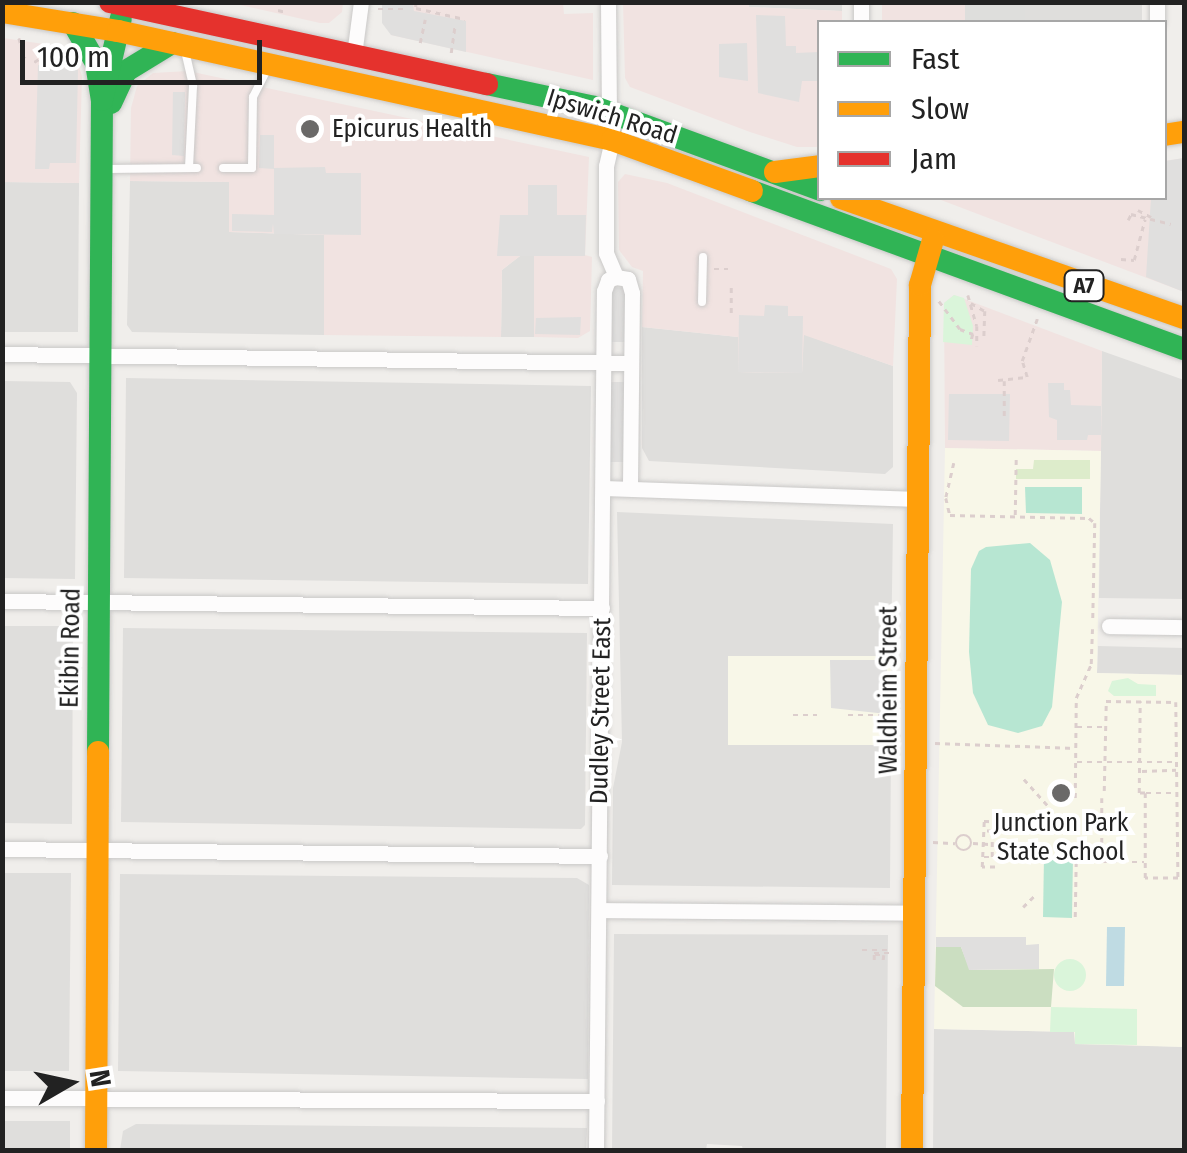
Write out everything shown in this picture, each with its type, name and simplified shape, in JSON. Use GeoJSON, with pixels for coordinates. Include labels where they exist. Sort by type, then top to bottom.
{"type":"FeatureCollection","features":[{"type":"Feature","properties":{"kind":"main road","name":"Ipswich Road"},"geometry":{"type":"LineString","coordinates":[[117,4],[608,111],[817,189]]}},
{"type":"Feature","properties":{"kind":"main road","name":"Ekibin Road"},"geometry":{"type":"LineString","coordinates":[[96,1150],[105,158],[102,100],[118,30],[117,4]]}},
{"type":"Feature","properties":{"kind":"main road","name":"Ipswich Road"},"geometry":{"type":"LineString","coordinates":[[2,12],[118,30],[612,140],[835,225],[1184,349]]}},
{"type":"Feature","properties":{"kind":"main road"},"geometry":{"type":"LineString","coordinates":[[73,23],[96,63],[102,100]]}},
{"type":"Feature","properties":{"kind":"main road","name":"Ekibin Road"},"geometry":{"type":"LineString","coordinates":[[105,158],[112,99],[121,78],[136,63],[178,44]]}},
{"type":"Feature","properties":{"kind":"main road"},"geometry":{"type":"LineString","coordinates":[[775,172],[817,166]]}},
{"type":"Feature","properties":{"kind":"main road"},"geometry":{"type":"LineString","coordinates":[[835,225],[855,200]]}},
{"type":"Feature","properties":{"kind":"main road","name":"A7"},"geometry":{"type":"LineString","coordinates":[[855,200],[1184,318]]}},
{"type":"Feature","properties":{"kind":"main road","name":"Waldheim Street"},"geometry":{"type":"LineString","coordinates":[[912,1150],[914,912],[927,499],[920,285],[936,232]]}},
{"type":"Feature","properties":{"kind":"street"},"geometry":{"type":"LineString","coordinates":[[354,56],[360,2]]}},
{"type":"Feature","properties":{"kind":"street"},"geometry":{"type":"LineString","coordinates":[[608,2],[608,111]]}},
{"type":"Feature","properties":{"kind":"street","name":"Dudley Street East"},"geometry":{"type":"LineString","coordinates":[[612,140],[606,166],[606,253],[616,276]]}},
{"type":"Feature","properties":{"kind":"street","name":"Dudley Street East"},"geometry":{"type":"LineString","coordinates":[[596,1150],[604,291],[608,280],[616,276],[628,279],[632,286],[630,488]]}},
{"type":"Feature","properties":{"kind":"street"},"geometry":{"type":"LineString","coordinates":[[2,354],[631,363]]}},
{"type":"Feature","properties":{"kind":"street"},"geometry":{"type":"LineString","coordinates":[[604,488],[927,499]]}},
{"type":"Feature","properties":{"kind":"street"},"geometry":{"type":"LineString","coordinates":[[2,601],[602,608]]}},
{"type":"Feature","properties":{"kind":"street"},"geometry":{"type":"LineString","coordinates":[[1109,626],[1184,626]]}},
{"type":"Feature","properties":{"kind":"street"},"geometry":{"type":"LineString","coordinates":[[2,849],[600,856]]}},
{"type":"Feature","properties":{"kind":"street"},"geometry":{"type":"LineString","coordinates":[[599,910],[914,912]]}},
{"type":"Feature","properties":{"kind":"street"},"geometry":{"type":"LineString","coordinates":[[2,1098],[597,1102]]}},
{"type":"Feature","properties":{"kind":"lane"},"geometry":{"type":"LineString","coordinates":[[105,158],[193,168],[193,86],[178,44]]}},
{"type":"Feature","properties":{"kind":"lane"},"geometry":{"type":"LineString","coordinates":[[223,168],[252,168],[253,97],[271,63]]}},
{"type":"Feature","properties":{"kind":"lane"},"geometry":{"type":"LineString","coordinates":[[702,302],[703,257]]}},
{"type":"Feature","properties":{"kind":"path"},"geometry":{"type":"LineString","coordinates":[[416,2],[416,8],[465,19]]}},
{"type":"Feature","properties":{"kind":"path"},"geometry":{"type":"LineString","coordinates":[[378,9],[406,9]]}},
{"type":"Feature","properties":{"kind":"path"},"geometry":{"type":"LineString","coordinates":[[278,10],[286,12]]}},
{"type":"Feature","properties":{"kind":"path"},"geometry":{"type":"LineString","coordinates":[[440,23],[442,14]]}},
{"type":"Feature","properties":{"kind":"path"},"geometry":{"type":"LineString","coordinates":[[420,45],[424,20]]}},
{"type":"Feature","properties":{"kind":"path"},"geometry":{"type":"LineString","coordinates":[[450,55],[455,26]]}},
{"type":"Feature","properties":{"kind":"path"},"geometry":{"type":"LineString","coordinates":[[19,37],[24,58]]}},
{"type":"Feature","properties":{"kind":"path"},"geometry":{"type":"LineString","coordinates":[[34,62],[44,56],[70,53]]}},
{"type":"Feature","properties":{"kind":"path"},"geometry":{"type":"LineString","coordinates":[[1138,210],[1171,224]]}},
{"type":"Feature","properties":{"kind":"path"},"geometry":{"type":"LineString","coordinates":[[1128,220],[1131,214],[1152,218]]}},
{"type":"Feature","properties":{"kind":"path"},"geometry":{"type":"LineString","coordinates":[[1121,260],[1134,260],[1145,219]]}},
{"type":"Feature","properties":{"kind":"path"},"geometry":{"type":"LineString","coordinates":[[709,269],[728,270]]}},
{"type":"Feature","properties":{"kind":"path"},"geometry":{"type":"LineString","coordinates":[[731,313],[732,285]]}},
{"type":"Feature","properties":{"kind":"path"},"geometry":{"type":"LineString","coordinates":[[967,293],[982,338]]}},
{"type":"Feature","properties":{"kind":"path"},"geometry":{"type":"LineString","coordinates":[[938,300],[960,329],[972,334],[971,342]]}},
{"type":"Feature","properties":{"kind":"path"},"geometry":{"type":"LineString","coordinates":[[970,302],[985,311],[982,338],[977,346]]}},
{"type":"Feature","properties":{"kind":"path"},"geometry":{"type":"LineString","coordinates":[[998,380],[1027,376],[1022,361],[1035,325]]}},
{"type":"Feature","properties":{"kind":"path"},"geometry":{"type":"LineString","coordinates":[[1004,379],[1004,416]]}},
{"type":"Feature","properties":{"kind":"path"},"geometry":{"type":"LineString","coordinates":[[1015,516],[1016,458]]}},
{"type":"Feature","properties":{"kind":"path"},"geometry":{"type":"LineString","coordinates":[[954,463],[946,498],[950,515],[1088,518],[1096,524],[1092,664],[1078,686],[1075,798]]}},
{"type":"Feature","properties":{"kind":"path"},"geometry":{"type":"LineString","coordinates":[[927,499],[946,498]]}},
{"type":"Feature","properties":{"kind":"path"},"geometry":{"type":"LineString","coordinates":[[1104,791],[1106,701],[1176,702],[1178,878],[1145,878],[1145,793]]}},
{"type":"Feature","properties":{"kind":"path"},"geometry":{"type":"LineString","coordinates":[[1140,702],[1139,794],[1177,793]]}},
{"type":"Feature","properties":{"kind":"path"},"geometry":{"type":"LineString","coordinates":[[793,715],[817,715]]}},
{"type":"Feature","properties":{"kind":"path"},"geometry":{"type":"LineString","coordinates":[[848,715],[895,716]]}},
{"type":"Feature","properties":{"kind":"path"},"geometry":{"type":"LineString","coordinates":[[1076,727],[1105,727]]}},
{"type":"Feature","properties":{"kind":"path"},"geometry":{"type":"LineString","coordinates":[[934,743],[1076,748]]}},
{"type":"Feature","properties":{"kind":"path"},"geometry":{"type":"LineString","coordinates":[[1076,762],[1176,762]]}},
{"type":"Feature","properties":{"kind":"path"},"geometry":{"type":"LineString","coordinates":[[1142,772],[1176,770]]}},
{"type":"Feature","properties":{"kind":"path"},"geometry":{"type":"LineString","coordinates":[[1024,779],[1051,809]]}},
{"type":"Feature","properties":{"kind":"path"},"geometry":{"type":"LineString","coordinates":[[1102,798],[1102,862]]}},
{"type":"Feature","properties":{"kind":"path"},"geometry":{"type":"LineString","coordinates":[[995,867],[982,866],[984,821],[1024,822]]}},
{"type":"Feature","properties":{"kind":"path"},"geometry":{"type":"LineString","coordinates":[[982,857],[992,857],[992,831],[983,831]]}},
{"type":"Feature","properties":{"kind":"path"},"geometry":{"type":"LineString","coordinates":[[956,843],[964,835],[972,843],[992,844]]}},
{"type":"Feature","properties":{"kind":"path"},"geometry":{"type":"LineString","coordinates":[[938,842],[956,843],[962,850],[972,843]]}},
{"type":"Feature","properties":{"kind":"path"},"geometry":{"type":"LineString","coordinates":[[1075,844],[1089,862]]}},
{"type":"Feature","properties":{"kind":"path"},"geometry":{"type":"LineString","coordinates":[[1075,917],[1076,862],[1146,862]]}},
{"type":"Feature","properties":{"kind":"path"},"geometry":{"type":"LineString","coordinates":[[1178,867],[1184,867]]}},
{"type":"Feature","properties":{"kind":"path"},"geometry":{"type":"LineString","coordinates":[[1023,907],[1036,894]]}},
{"type":"Feature","properties":{"kind":"path"},"geometry":{"type":"LineString","coordinates":[[862,950],[884,955],[884,963]]}},
{"type":"Feature","properties":{"kind":"path"},"geometry":{"type":"LineString","coordinates":[[874,954],[891,952]]}},
{"type":"Feature","properties":{"kind":"shaded area"},"geometry":{"type":"Polygon","coordinates":[[[343,2],[342,12],[329,23],[232,3],[343,2]]]}},
{"type":"Feature","properties":{"kind":"shaded area"},"geometry":{"type":"Polygon","coordinates":[[[749,2],[749,7],[842,11],[842,20],[817,20],[817,147],[797,147],[750,132],[630,87],[625,78],[623,3],[749,2]]]}},
{"type":"Feature","properties":{"kind":"shaded area"},"geometry":{"type":"Polygon","coordinates":[[[842,2],[842,11],[748,7],[749,3],[842,2]]]}},
{"type":"Feature","properties":{"kind":"shaded area"},"geometry":{"type":"Polygon","coordinates":[[[382,3],[563,3],[564,14],[593,13],[593,80],[391,35],[382,3]]]}},
{"type":"Feature","properties":{"kind":"shaded area"},"geometry":{"type":"Polygon","coordinates":[[[382,3],[413,3],[414,11],[466,21],[466,52],[391,35],[382,23],[382,3]]]}},
{"type":"Feature","properties":{"kind":"shaded area"},"geometry":{"type":"Polygon","coordinates":[[[882,3],[965,3],[965,20],[882,20],[882,3]]]}},
{"type":"Feature","properties":{"kind":"shaded area"},"geometry":{"type":"Polygon","coordinates":[[[965,3],[1025,3],[1025,20],[965,20],[965,3]]]}},
{"type":"Feature","properties":{"kind":"shaded area"},"geometry":{"type":"Polygon","coordinates":[[[1025,3],[1142,3],[1142,20],[1025,20],[1025,3]]]}},
{"type":"Feature","properties":{"kind":"shaded area"},"geometry":{"type":"Polygon","coordinates":[[[756,15],[785,16],[786,46],[796,46],[796,53],[817,52],[817,81],[802,81],[799,102],[758,93],[756,15]]]}},
{"type":"Feature","properties":{"kind":"shaded area"},"geometry":{"type":"Polygon","coordinates":[[[3,38],[57,46],[77,61],[82,76],[79,183],[3,182],[3,38]]]}},
{"type":"Feature","properties":{"kind":"shaded area"},"geometry":{"type":"Polygon","coordinates":[[[747,43],[748,81],[719,77],[719,44],[747,43]]]}},
{"type":"Feature","properties":{"kind":"shaded area"},"geometry":{"type":"Polygon","coordinates":[[[38,65],[78,70],[76,163],[50,163],[49,169],[35,169],[38,65]]]}},
{"type":"Feature","properties":{"kind":"shaded area"},"geometry":{"type":"Polygon","coordinates":[[[188,71],[589,157],[585,255],[592,257],[590,331],[578,338],[534,337],[534,256],[520,256],[502,270],[501,337],[324,335],[324,235],[229,232],[229,182],[130,181],[131,108],[137,86],[153,73],[188,71]]]}},
{"type":"Feature","properties":{"kind":"shaded area"},"geometry":{"type":"Polygon","coordinates":[[[173,92],[185,92],[184,156],[172,155],[173,92]]]}},
{"type":"Feature","properties":{"kind":"shaded area"},"geometry":{"type":"Polygon","coordinates":[[[260,135],[274,135],[274,168],[325,167],[326,173],[361,173],[361,235],[274,234],[273,224],[272,232],[232,231],[232,214],[274,215],[274,169],[259,168],[260,135]]]}},
{"type":"Feature","properties":{"kind":"shaded area"},"geometry":{"type":"Polygon","coordinates":[[[1184,158],[1184,292],[941,200],[1167,200],[1167,161],[1184,158]]]}},
{"type":"Feature","properties":{"kind":"shaded area"},"geometry":{"type":"Polygon","coordinates":[[[1184,158],[1184,292],[1146,277],[1151,200],[1167,200],[1167,161],[1184,158]]]}},
{"type":"Feature","properties":{"kind":"shaded area"},"geometry":{"type":"Polygon","coordinates":[[[625,174],[667,183],[891,269],[897,279],[893,366],[804,335],[802,373],[738,372],[738,337],[642,327],[643,271],[632,267],[619,250],[618,182],[625,174]]]}},
{"type":"Feature","properties":{"kind":"shaded area"},"geometry":{"type":"Polygon","coordinates":[[[130,181],[230,182],[230,232],[325,235],[324,335],[132,332],[127,325],[130,181]]]}},
{"type":"Feature","properties":{"kind":"shaded area"},"geometry":{"type":"Polygon","coordinates":[[[3,182],[79,183],[78,332],[3,332],[3,182]]]}},
{"type":"Feature","properties":{"kind":"shaded area"},"geometry":{"type":"Polygon","coordinates":[[[528,185],[557,185],[557,215],[586,215],[585,256],[497,256],[500,215],[528,215],[528,185]]]}},
{"type":"Feature","properties":{"kind":"shaded area"},"geometry":{"type":"Polygon","coordinates":[[[520,256],[535,256],[534,337],[501,337],[502,270],[520,256]]]}},
{"type":"Feature","properties":{"kind":"shaded area"},"geometry":{"type":"Polygon","coordinates":[[[608,287],[627,288],[627,342],[608,342],[608,287]]]}},
{"type":"Feature","properties":{"kind":"shaded area"},"geometry":{"type":"Polygon","coordinates":[[[954,295],[1102,351],[1101,451],[945,448],[944,303],[954,295]]]}},
{"type":"Feature","properties":{"kind":"shaded area"},"geometry":{"type":"Polygon","coordinates":[[[765,305],[788,306],[788,316],[803,316],[802,373],[738,372],[739,315],[764,316],[765,305]]]}},
{"type":"Feature","properties":{"kind":"shaded area"},"geometry":{"type":"Polygon","coordinates":[[[581,317],[580,335],[535,334],[536,318],[581,317]]]}},
{"type":"Feature","properties":{"kind":"shaded area"},"geometry":{"type":"Polygon","coordinates":[[[642,327],[738,337],[739,372],[802,373],[803,334],[893,366],[893,467],[885,474],[649,461],[642,448],[642,327]]]}},
{"type":"Feature","properties":{"kind":"shaded area"},"geometry":{"type":"Polygon","coordinates":[[[1102,351],[1184,380],[1184,599],[1099,598],[1102,351]]]}},
{"type":"Feature","properties":{"kind":"shaded area"},"geometry":{"type":"Polygon","coordinates":[[[126,378],[591,386],[588,584],[124,578],[126,378]]]}},
{"type":"Feature","properties":{"kind":"shaded area"},"geometry":{"type":"Polygon","coordinates":[[[3,381],[70,382],[77,393],[75,579],[3,578],[3,381]]]}},
{"type":"Feature","properties":{"kind":"shaded area"},"geometry":{"type":"Polygon","coordinates":[[[610,382],[625,382],[625,462],[609,462],[610,382]]]}},
{"type":"Feature","properties":{"kind":"shaded area"},"geometry":{"type":"Polygon","coordinates":[[[1048,383],[1064,383],[1064,390],[1070,390],[1071,405],[1101,406],[1101,435],[1088,435],[1087,440],[1057,440],[1057,420],[1049,417],[1048,383]]]}},
{"type":"Feature","properties":{"kind":"shaded area"},"geometry":{"type":"Polygon","coordinates":[[[949,394],[1010,394],[1009,441],[948,440],[949,394]]]}},
{"type":"Feature","properties":{"kind":"shaded area","name":"Junction Park State School"},"geometry":{"type":"Polygon","coordinates":[[[945,448],[1101,451],[1097,673],[1184,675],[1184,1047],[1075,1044],[1074,1032],[934,1029],[945,448]]]}},
{"type":"Feature","properties":{"kind":"shaded area"},"geometry":{"type":"Polygon","coordinates":[[[617,512],[893,524],[891,656],[728,657],[728,745],[891,745],[890,888],[612,885],[613,788],[622,742],[617,512]]]}},
{"type":"Feature","properties":{"kind":"shaded area"},"geometry":{"type":"Polygon","coordinates":[[[3,626],[60,626],[73,634],[72,824],[3,823],[3,626]]]}},
{"type":"Feature","properties":{"kind":"shaded area"},"geometry":{"type":"Polygon","coordinates":[[[123,628],[587,633],[585,825],[581,829],[121,822],[123,628]]]}},
{"type":"Feature","properties":{"kind":"shaded area"},"geometry":{"type":"Polygon","coordinates":[[[1098,646],[1184,648],[1184,675],[1097,673],[1098,646]]]}},
{"type":"Feature","properties":{"kind":"shaded area"},"geometry":{"type":"Polygon","coordinates":[[[728,656],[891,656],[891,745],[728,745],[728,656]]]}},
{"type":"Feature","properties":{"kind":"shaded area"},"geometry":{"type":"Polygon","coordinates":[[[830,660],[887,660],[887,714],[831,708],[830,660]]]}},
{"type":"Feature","properties":{"kind":"shaded area"},"geometry":{"type":"Polygon","coordinates":[[[3,873],[71,873],[69,1071],[3,1071],[3,873]]]}},
{"type":"Feature","properties":{"kind":"shaded area"},"geometry":{"type":"Polygon","coordinates":[[[120,874],[577,878],[589,885],[588,1079],[118,1071],[120,874]]]}},
{"type":"Feature","properties":{"kind":"shaded area"},"geometry":{"type":"Polygon","coordinates":[[[614,934],[888,935],[886,1150],[743,1150],[742,1146],[707,1144],[706,1150],[612,1150],[614,934]]]}},
{"type":"Feature","properties":{"kind":"shaded area"},"geometry":{"type":"Polygon","coordinates":[[[936,937],[1026,937],[1026,945],[1039,944],[1039,969],[969,970],[961,947],[936,947],[936,937]]]}},
{"type":"Feature","properties":{"kind":"shaded area"},"geometry":{"type":"Polygon","coordinates":[[[934,1029],[1075,1032],[1075,1043],[1184,1047],[1184,1150],[933,1150],[934,1029]]]}},
{"type":"Feature","properties":{"kind":"shaded area"},"geometry":{"type":"Polygon","coordinates":[[[3,1121],[70,1121],[70,1150],[3,1150],[3,1121]]]}},
{"type":"Feature","properties":{"kind":"shaded area"},"geometry":{"type":"Polygon","coordinates":[[[136,1124],[587,1128],[586,1150],[120,1150],[123,1131],[136,1124]]]}},
{"type":"Feature","properties":{"kind":"green space"},"geometry":{"type":"Polygon","coordinates":[[[954,295],[964,298],[973,326],[972,345],[943,342],[944,303],[954,295]]]}},
{"type":"Feature","properties":{"kind":"green space"},"geometry":{"type":"Polygon","coordinates":[[[1034,460],[1090,460],[1090,479],[1016,479],[1016,469],[1033,469],[1034,460]]]}},
{"type":"Feature","properties":{"kind":"green space"},"geometry":{"type":"Polygon","coordinates":[[[1025,487],[1082,487],[1082,514],[1026,513],[1025,487]]]}},
{"type":"Feature","properties":{"kind":"green space"},"geometry":{"type":"Polygon","coordinates":[[[1030,543],[1050,560],[1062,602],[1052,707],[1042,726],[1018,733],[988,725],[973,693],[969,652],[971,569],[979,551],[986,547],[1030,543]]]}},
{"type":"Feature","properties":{"kind":"green space"},"geometry":{"type":"Polygon","coordinates":[[[1128,678],[1138,684],[1156,685],[1156,696],[1114,696],[1108,691],[1112,681],[1128,678]]]}},
{"type":"Feature","properties":{"kind":"green space"},"geometry":{"type":"Polygon","coordinates":[[[1044,856],[1073,856],[1072,918],[1043,917],[1044,856]]]}},
{"type":"Feature","properties":{"kind":"green space"},"geometry":{"type":"Polygon","coordinates":[[[936,947],[961,947],[970,970],[1054,969],[1051,1007],[963,1007],[935,986],[936,947]]]}},
{"type":"Feature","properties":{"kind":"green space"},"geometry":{"type":"Polygon","coordinates":[[[1070,959],[1081,964],[1086,975],[1081,986],[1070,991],[1059,986],[1054,975],[1059,964],[1070,959]]]}},
{"type":"Feature","properties":{"kind":"green space"},"geometry":{"type":"Polygon","coordinates":[[[1051,1007],[1137,1009],[1137,1045],[1075,1044],[1075,1032],[1050,1032],[1051,1007]]]}},
{"type":"Feature","properties":{"kind":"water"},"geometry":{"type":"Polygon","coordinates":[[[1107,927],[1125,927],[1124,986],[1106,986],[1107,927]]]}},
{"type":"Feature","properties":{"kind":"traffic: fast"},"geometry":{"type":"LineString","coordinates":[[98,752],[102,100],[121,18]]}},
{"type":"Feature","properties":{"kind":"traffic: fast"},"geometry":{"type":"LineString","coordinates":[[73,23],[96,63],[102,100]]}},
{"type":"Feature","properties":{"kind":"traffic: fast"},"geometry":{"type":"LineString","coordinates":[[111,103],[126,71],[172,43]]}},
{"type":"Feature","properties":{"kind":"traffic: fast"},"geometry":{"type":"LineString","coordinates":[[487,84],[595,107],[817,189]]}},
{"type":"Feature","properties":{"kind":"traffic: fast"},"geometry":{"type":"LineString","coordinates":[[752,191],[1184,349]]}},
{"type":"Feature","properties":{"kind":"traffic: slow"},"geometry":{"type":"LineString","coordinates":[[2,12],[118,31],[612,140],[752,191]]}},
{"type":"Feature","properties":{"kind":"traffic: slow"},"geometry":{"type":"LineString","coordinates":[[1167,135],[1184,132]]}},
{"type":"Feature","properties":{"kind":"traffic: slow"},"geometry":{"type":"LineString","coordinates":[[775,172],[817,166]]}},
{"type":"Feature","properties":{"kind":"traffic: slow"},"geometry":{"type":"LineString","coordinates":[[847,200],[1184,318]]}},
{"type":"Feature","properties":{"kind":"traffic: slow"},"geometry":{"type":"LineString","coordinates":[[912,1150],[920,285],[933,240]]}},
{"type":"Feature","properties":{"kind":"traffic: slow"},"geometry":{"type":"LineString","coordinates":[[96,1150],[98,752]]}},
{"type":"Feature","properties":{"kind":"traffic: jam"},"geometry":{"type":"LineString","coordinates":[[110,2],[487,84]]}},
{"type":"Feature","properties":{"kind":"place","name":"Epicurus Health"},"geometry":{"type":"Point","coordinates":[310,129]}},
{"type":"Feature","properties":{"kind":"place","name":"Junction Park State School"},"geometry":{"type":"Point","coordinates":[1061,793]}}]}
